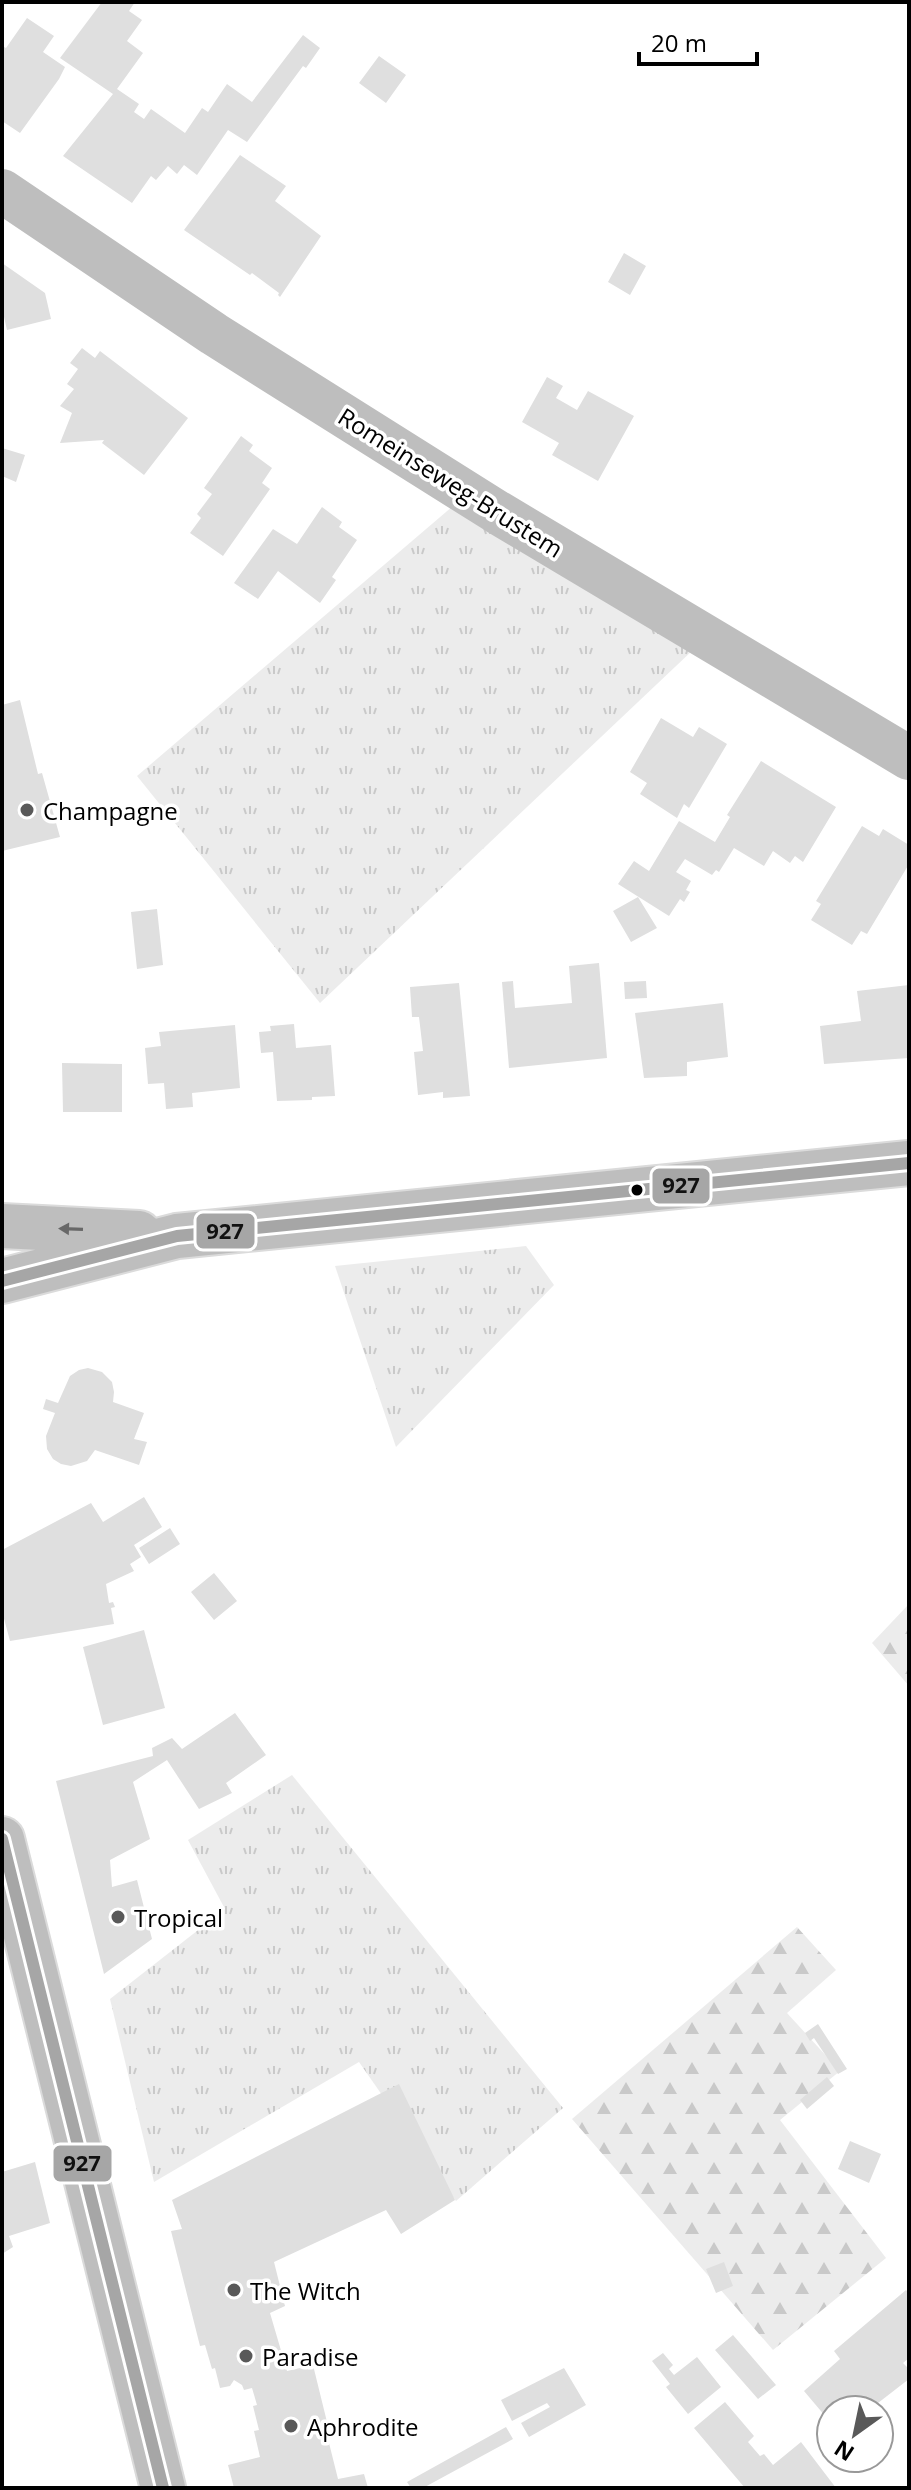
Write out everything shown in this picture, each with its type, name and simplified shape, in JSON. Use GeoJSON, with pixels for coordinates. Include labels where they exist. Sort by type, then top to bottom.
{"type":"FeatureCollection","features":[{"type":"Feature","properties":{"kind":"main road","name":"Romeinseweg-Brustem"},"geometry":{"type":"LineString","coordinates":[[2,191],[214,334],[497,512],[909,758]]}},
{"type":"Feature","properties":{"kind":"main road"},"geometry":{"type":"LineString","coordinates":[[2,1281],[177,1236],[909,1163]]}},
{"type":"Feature","properties":{"kind":"main road"},"geometry":{"type":"LineString","coordinates":[[2,1226],[177,1236]]}},
{"type":"Feature","properties":{"kind":"main road"},"geometry":{"type":"LineString","coordinates":[[2,1839],[163,2488]]}},
{"type":"Feature","properties":{"kind":"green space"},"geometry":{"type":"Polygon","coordinates":[[[453,506],[694,649],[320,1003],[137,776],[453,506]]]}},
{"type":"Feature","properties":{"kind":"green space"},"geometry":{"type":"Polygon","coordinates":[[[526,1246],[554,1285],[396,1447],[335,1266],[526,1246]]]}},
{"type":"Feature","properties":{"kind":"green space"},"geometry":{"type":"Polygon","coordinates":[[[909,1604],[909,1686],[872,1643],[909,1604]]]}},
{"type":"Feature","properties":{"kind":"green space"},"geometry":{"type":"Polygon","coordinates":[[[292,1775],[563,2108],[456,2201],[359,2062],[154,2182],[110,1999],[225,1909],[188,1840],[292,1775]]]}},
{"type":"Feature","properties":{"kind":"green space"},"geometry":{"type":"Polygon","coordinates":[[[797,1927],[836,1970],[787,2013],[840,2071],[780,2120],[886,2258],[773,2350],[572,2119],[797,1927]]]}},
{"type":"Feature","properties":{"kind":"building"},"geometry":{"type":"Polygon","coordinates":[[[102,2],[135,2],[129,11],[142,20],[127,41],[143,53],[117,89],[139,104],[134,112],[144,119],[151,109],[185,133],[202,108],[208,112],[227,84],[252,102],[303,35],[320,48],[247,142],[228,130],[197,175],[184,165],[177,174],[168,166],[156,180],[151,176],[132,203],[63,156],[113,94],[60,58],[102,2]]]}},
{"type":"Feature","properties":{"kind":"building"},"geometry":{"type":"Polygon","coordinates":[[[27,18],[54,36],[43,52],[65,67],[20,133],[2,121],[2,46],[6,48],[27,18]]]}},
{"type":"Feature","properties":{"kind":"building"},"geometry":{"type":"Polygon","coordinates":[[[379,56],[406,75],[386,103],[359,83],[379,56]]]}},
{"type":"Feature","properties":{"kind":"building"},"geometry":{"type":"Polygon","coordinates":[[[240,155],[286,186],[275,201],[321,236],[280,297],[252,273],[250,275],[184,230],[240,155]]]}},
{"type":"Feature","properties":{"kind":"building"},"geometry":{"type":"Polygon","coordinates":[[[624,253],[646,266],[630,295],[608,282],[624,253]]]}},
{"type":"Feature","properties":{"kind":"building"},"geometry":{"type":"Polygon","coordinates":[[[2,263],[45,293],[51,319],[7,330],[2,308],[2,263]]]}},
{"type":"Feature","properties":{"kind":"building"},"geometry":{"type":"Polygon","coordinates":[[[82,348],[95,358],[100,351],[188,418],[144,475],[102,443],[104,440],[60,443],[72,413],[60,406],[74,389],[67,384],[78,369],[70,363],[82,348]]]}},
{"type":"Feature","properties":{"kind":"building"},"geometry":{"type":"Polygon","coordinates":[[[547,377],[563,386],[556,398],[577,410],[588,391],[634,416],[598,481],[552,455],[559,443],[522,422],[547,377]]]}},
{"type":"Feature","properties":{"kind":"building"},"geometry":{"type":"Polygon","coordinates":[[[241,436],[253,445],[249,451],[272,468],[262,483],[270,489],[223,556],[190,533],[201,518],[197,514],[212,494],[204,488],[241,436]]]}},
{"type":"Feature","properties":{"kind":"building"},"geometry":{"type":"Polygon","coordinates":[[[2,448],[25,455],[16,482],[2,476],[2,448]]]}},
{"type":"Feature","properties":{"kind":"building"},"geometry":{"type":"Polygon","coordinates":[[[322,507],[342,522],[339,527],[357,540],[332,577],[336,580],[320,603],[278,571],[258,599],[234,583],[273,529],[297,544],[322,507]]]}},
{"type":"Feature","properties":{"kind":"building","name":"Champagne"},"geometry":{"type":"Polygon","coordinates":[[[20,700],[38,774],[42,773],[60,837],[2,851],[2,705],[20,700]]]}},
{"type":"Feature","properties":{"kind":"building"},"geometry":{"type":"Polygon","coordinates":[[[661,718],[693,737],[699,727],[727,744],[689,808],[684,804],[677,818],[640,794],[647,783],[630,772],[661,718]]]}},
{"type":"Feature","properties":{"kind":"building"},"geometry":{"type":"Polygon","coordinates":[[[761,761],[836,807],[803,862],[795,856],[790,863],[773,851],[764,866],[734,848],[719,872],[716,870],[712,875],[685,859],[676,872],[691,881],[686,890],[690,892],[684,902],[680,899],[669,916],[618,884],[634,861],[649,871],[679,821],[715,842],[730,817],[727,815],[761,761]]]}},
{"type":"Feature","properties":{"kind":"building"},"geometry":{"type":"Polygon","coordinates":[[[862,826],[879,836],[883,829],[909,845],[909,864],[867,934],[861,931],[852,945],[811,920],[821,904],[816,901],[862,826]]]}},
{"type":"Feature","properties":{"kind":"building"},"geometry":{"type":"Polygon","coordinates":[[[638,897],[657,928],[631,942],[613,911],[638,897]]]}},
{"type":"Feature","properties":{"kind":"building"},"geometry":{"type":"Polygon","coordinates":[[[157,909],[163,965],[137,969],[131,912],[157,909]]]}},
{"type":"Feature","properties":{"kind":"building"},"geometry":{"type":"Polygon","coordinates":[[[599,963],[607,1058],[509,1068],[502,982],[513,981],[515,1008],[572,1003],[569,966],[599,963]]]}},
{"type":"Feature","properties":{"kind":"building"},"geometry":{"type":"Polygon","coordinates":[[[646,981],[647,998],[625,999],[624,982],[646,981]]]}},
{"type":"Feature","properties":{"kind":"building"},"geometry":{"type":"Polygon","coordinates":[[[459,983],[470,1096],[443,1098],[443,1092],[418,1095],[414,1052],[423,1051],[419,1017],[412,1017],[410,987],[459,983]]]}},
{"type":"Feature","properties":{"kind":"building"},"geometry":{"type":"Polygon","coordinates":[[[909,985],[909,1058],[824,1064],[820,1026],[861,1021],[857,991],[909,985]]]}},
{"type":"Feature","properties":{"kind":"building"},"geometry":{"type":"Polygon","coordinates":[[[723,1003],[728,1057],[687,1062],[687,1076],[644,1078],[635,1013],[723,1003]]]}},
{"type":"Feature","properties":{"kind":"building"},"geometry":{"type":"Polygon","coordinates":[[[294,1024],[296,1048],[331,1045],[335,1096],[277,1101],[273,1052],[261,1053],[259,1032],[271,1031],[270,1026],[294,1024]]]}},
{"type":"Feature","properties":{"kind":"building"},"geometry":{"type":"Polygon","coordinates":[[[235,1025],[240,1088],[192,1093],[193,1107],[166,1109],[164,1083],[148,1084],[145,1048],[161,1046],[159,1032],[235,1025]]]}},
{"type":"Feature","properties":{"kind":"building"},"geometry":{"type":"Polygon","coordinates":[[[62,1063],[122,1064],[122,1112],[63,1112],[62,1063]]]}},
{"type":"Feature","properties":{"kind":"building"},"geometry":{"type":"Polygon","coordinates":[[[88,1368],[102,1372],[112,1382],[113,1402],[144,1413],[134,1439],[147,1442],[139,1465],[95,1450],[87,1461],[71,1466],[53,1459],[47,1449],[46,1436],[55,1413],[43,1409],[46,1399],[58,1403],[70,1376],[88,1368]]]}},
{"type":"Feature","properties":{"kind":"building"},"geometry":{"type":"Polygon","coordinates":[[[144,1497],[162,1527],[134,1545],[141,1557],[130,1564],[134,1571],[106,1584],[109,1603],[113,1602],[115,1607],[111,1608],[114,1624],[10,1641],[2,1611],[2,1550],[91,1503],[103,1522],[144,1497]]]}},
{"type":"Feature","properties":{"kind":"building"},"geometry":{"type":"Polygon","coordinates":[[[170,1528],[180,1544],[149,1564],[139,1548],[170,1528]]]}},
{"type":"Feature","properties":{"kind":"building"},"geometry":{"type":"Polygon","coordinates":[[[214,1573],[237,1601],[214,1620],[191,1592],[214,1573]]]}},
{"type":"Feature","properties":{"kind":"building"},"geometry":{"type":"Polygon","coordinates":[[[144,1630],[165,1708],[103,1725],[83,1647],[144,1630]]]}},
{"type":"Feature","properties":{"kind":"building"},"geometry":{"type":"Polygon","coordinates":[[[235,1713],[266,1755],[226,1783],[232,1793],[199,1809],[167,1760],[133,1782],[150,1839],[110,1860],[112,1887],[137,1880],[152,1939],[104,1974],[56,1781],[153,1756],[152,1748],[172,1738],[182,1749],[235,1713]]]}},
{"type":"Feature","properties":{"kind":"building"},"geometry":{"type":"Polygon","coordinates":[[[818,2024],[847,2069],[838,2074],[814,2038],[810,2041],[805,2033],[818,2024]]]}},
{"type":"Feature","properties":{"kind":"building"},"geometry":{"type":"Polygon","coordinates":[[[827,2077],[834,2086],[807,2109],[800,2100],[827,2077]]]}},
{"type":"Feature","properties":{"kind":"building"},"geometry":{"type":"Polygon","coordinates":[[[399,2084],[455,2200],[401,2234],[386,2210],[274,2262],[285,2306],[270,2313],[287,2371],[313,2365],[338,2479],[364,2474],[368,2488],[234,2488],[228,2465],[260,2457],[254,2431],[259,2430],[253,2406],[257,2405],[252,2388],[244,2390],[234,2380],[230,2386],[220,2388],[205,2345],[200,2346],[171,2231],[182,2229],[172,2200],[399,2084]]]}},
{"type":"Feature","properties":{"kind":"building"},"geometry":{"type":"Polygon","coordinates":[[[850,2141],[881,2154],[869,2183],[838,2169],[850,2141]]]}},
{"type":"Feature","properties":{"kind":"building"},"geometry":{"type":"Polygon","coordinates":[[[35,2162],[50,2223],[9,2236],[13,2247],[2,2254],[2,2172],[35,2162]]]}},
{"type":"Feature","properties":{"kind":"building"},"geometry":{"type":"Polygon","coordinates":[[[724,2262],[733,2286],[716,2293],[706,2269],[724,2262]]]}},
{"type":"Feature","properties":{"kind":"building"},"geometry":{"type":"Polygon","coordinates":[[[906,2290],[909,2293],[909,2358],[903,2363],[909,2369],[909,2379],[890,2394],[815,2394],[815,2404],[804,2391],[840,2359],[834,2351],[906,2290]]]}},
{"type":"Feature","properties":{"kind":"building"},"geometry":{"type":"Polygon","coordinates":[[[733,2335],[776,2385],[758,2399],[715,2350],[733,2335]]]}},
{"type":"Feature","properties":{"kind":"building"},"geometry":{"type":"Polygon","coordinates":[[[663,2353],[673,2365],[669,2369],[674,2375],[697,2357],[721,2387],[688,2414],[666,2387],[670,2384],[652,2361],[663,2353]]]}},
{"type":"Feature","properties":{"kind":"building"},"geometry":{"type":"Polygon","coordinates":[[[564,2368],[586,2405],[529,2437],[521,2423],[550,2407],[547,2403],[512,2421],[501,2400],[564,2368]]]}},
{"type":"Feature","properties":{"kind":"building"},"geometry":{"type":"Polygon","coordinates":[[[725,2402],[754,2436],[748,2442],[760,2456],[764,2454],[773,2465],[801,2442],[815,2460],[815,2474],[825,2474],[836,2488],[745,2488],[694,2428],[725,2402]]]}},
{"type":"Feature","properties":{"kind":"building"},"geometry":{"type":"Polygon","coordinates":[[[506,2427],[513,2439],[423,2488],[411,2488],[407,2482],[506,2427]]]}},
{"type":"Feature","properties":{"kind":"transit line","name":"927"},"geometry":{"type":"LineString","coordinates":[[2,1281],[177,1236],[909,1163]]}},
{"type":"Feature","properties":{"kind":"transit line","name":"927"},"geometry":{"type":"LineString","coordinates":[[2,1839],[163,2488]]}},
{"type":"Feature","properties":{"kind":"place","name":"Champagne"},"geometry":{"type":"Point","coordinates":[27,810]}},
{"type":"Feature","properties":{"kind":"place","name":"Tropical"},"geometry":{"type":"Point","coordinates":[118,1917]}},
{"type":"Feature","properties":{"kind":"place","name":"The Witch"},"geometry":{"type":"Point","coordinates":[234,2290]}},
{"type":"Feature","properties":{"kind":"place","name":"Paradise"},"geometry":{"type":"Point","coordinates":[246,2356]}},
{"type":"Feature","properties":{"kind":"place","name":"Aphrodite"},"geometry":{"type":"Point","coordinates":[291,2426]}}]}
